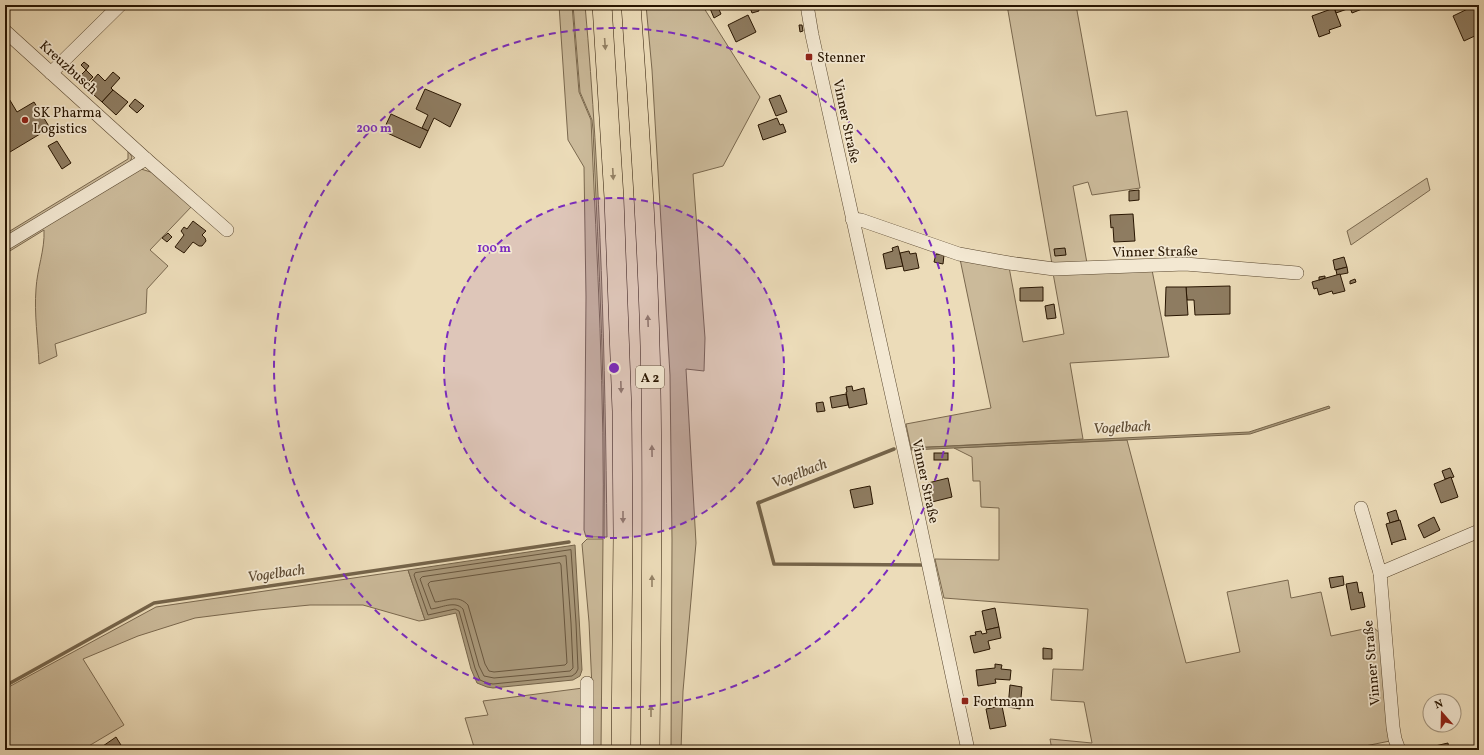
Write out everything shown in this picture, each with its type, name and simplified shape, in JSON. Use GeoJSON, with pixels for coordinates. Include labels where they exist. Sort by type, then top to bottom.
{"type":"FeatureCollection","features":[{"type":"Feature","properties":{"kind":"highway","name":"A 2"},"geometry":{"type":"LineString","coordinates":[[602,5],[614,198],[622,404],[623,535],[621,750]]}},
{"type":"Feature","properties":{"kind":"highway","name":"A 2"},"geometry":{"type":"LineString","coordinates":[[631,5],[643,176],[651,388],[652,518],[650,750]]}},
{"type":"Feature","properties":{"kind":"street"},"geometry":{"type":"LineString","coordinates":[[51,73],[120,5]]}},
{"type":"Feature","properties":{"kind":"street","name":"Vinner Straße"},"geometry":{"type":"LineString","coordinates":[[807,5],[812,35],[906,459],[968,750]]}},
{"type":"Feature","properties":{"kind":"street","name":"Kreuzbusch"},"geometry":{"type":"LineString","coordinates":[[5,31],[227,230]]}},
{"type":"Feature","properties":{"kind":"street"},"geometry":{"type":"LineString","coordinates":[[5,244],[146,159]]}},
{"type":"Feature","properties":{"kind":"street","name":"Vinner Straße"},"geometry":{"type":"LineString","coordinates":[[852,219],[861,220],[959,254],[1009,264],[1054,269],[1185,264],[1297,273]]}},
{"type":"Feature","properties":{"kind":"street","name":"Vinner Straße"},"geometry":{"type":"LineString","coordinates":[[1361,508],[1380,573],[1393,727],[1395,740],[1399,750]]}},
{"type":"Feature","properties":{"kind":"street"},"geometry":{"type":"LineString","coordinates":[[1380,573],[1479,531]]}},
{"type":"Feature","properties":{"kind":"street"},"geometry":{"type":"LineString","coordinates":[[587,683],[587,750]]}},
{"type":"Feature","properties":{"kind":"shaded area"},"geometry":{"type":"Polygon","coordinates":[[[559,5],[572,5],[579,92],[591,120],[602,381],[603,537],[586,537],[584,530],[586,297],[584,167],[568,140],[559,5]]]}},
{"type":"Feature","properties":{"kind":"shaded area"},"geometry":{"type":"Polygon","coordinates":[[[573,5],[585,5],[595,138],[603,337],[607,537],[604,537],[603,384],[593,130],[592,120],[580,92],[573,5]]]}},
{"type":"Feature","properties":{"kind":"shaded area"},"geometry":{"type":"Polygon","coordinates":[[[646,5],[702,5],[760,97],[723,166],[693,174],[705,338],[704,371],[686,369],[696,543],[683,691],[681,750],[671,750],[672,540],[670,375],[652,70],[646,5]]]}},
{"type":"Feature","properties":{"kind":"shaded area"},"geometry":{"type":"Polygon","coordinates":[[[1007,5],[1076,5],[1096,116],[1127,111],[1140,188],[1092,195],[1088,182],[1073,186],[1087,263],[1052,264],[1007,5]]]}},
{"type":"Feature","properties":{"kind":"shaded area"},"geometry":{"type":"Polygon","coordinates":[[[128,150],[132,157],[130,162],[5,240],[5,234],[128,159],[128,150]]]}},
{"type":"Feature","properties":{"kind":"shaded area"},"geometry":{"type":"Polygon","coordinates":[[[141,169],[154,173],[192,206],[150,250],[168,266],[147,289],[146,313],[55,344],[57,356],[39,364],[36,298],[44,230],[5,254],[5,249],[134,171],[141,169]]]}},
{"type":"Feature","properties":{"kind":"shaded area"},"geometry":{"type":"Polygon","coordinates":[[[1427,178],[1430,190],[1351,245],[1347,231],[1427,178]]]}},
{"type":"Feature","properties":{"kind":"shaded area"},"geometry":{"type":"Polygon","coordinates":[[[960,259],[1009,267],[1023,342],[1064,334],[1053,273],[1152,270],[1169,357],[1070,363],[1083,439],[911,448],[906,424],[991,408],[960,259]]]}},
{"type":"Feature","properties":{"kind":"shaded area"},"geometry":{"type":"Polygon","coordinates":[[[1127,440],[1186,663],[1240,652],[1227,592],[1288,580],[1291,598],[1321,592],[1331,636],[1373,627],[1381,634],[1390,741],[1345,750],[1052,750],[1050,739],[1092,743],[1084,702],[1051,700],[1053,669],[1083,670],[1088,609],[944,598],[935,559],[999,560],[999,508],[981,507],[980,481],[973,481],[972,457],[954,448],[1127,440]]]}},
{"type":"Feature","properties":{"kind":"shaded area"},"geometry":{"type":"Polygon","coordinates":[[[587,539],[603,539],[601,750],[592,750],[592,688],[589,622],[582,544],[587,539]]]}},
{"type":"Feature","properties":{"kind":"shaded area"},"geometry":{"type":"Polygon","coordinates":[[[408,570],[425,620],[419,621],[363,605],[310,605],[195,618],[138,636],[83,659],[124,725],[82,750],[5,750],[5,689],[156,607],[408,570]]]}},
{"type":"Feature","properties":{"kind":"shaded area"},"geometry":{"type":"Polygon","coordinates":[[[583,688],[582,750],[475,750],[465,718],[488,715],[483,701],[583,688]]]}},
{"type":"Feature","properties":{"kind":"water"},"geometry":{"type":"Polygon","coordinates":[[[1329,406],[1330,408],[1250,434],[911,450],[911,448],[1249,432],[1329,406]]]}},
{"type":"Feature","properties":{"kind":"water"},"geometry":{"type":"Polygon","coordinates":[[[575,545],[582,670],[580,676],[573,680],[493,688],[477,683],[471,669],[456,613],[425,620],[408,570],[575,545]]]}},
{"type":"Feature","properties":{"kind":"building"},"geometry":{"type":"Polygon","coordinates":[[[717,5],[721,14],[714,18],[709,6],[717,5]]]}},
{"type":"Feature","properties":{"kind":"building"},"geometry":{"type":"Polygon","coordinates":[[[749,5],[757,5],[759,11],[752,13],[749,5]]]}},
{"type":"Feature","properties":{"kind":"building"},"geometry":{"type":"Polygon","coordinates":[[[1298,5],[1311,5],[1300,9],[1298,5]]]}},
{"type":"Feature","properties":{"kind":"building"},"geometry":{"type":"Polygon","coordinates":[[[1349,5],[1350,8],[1336,13],[1335,10],[1349,5]]]}},
{"type":"Feature","properties":{"kind":"building"},"geometry":{"type":"Polygon","coordinates":[[[1349,5],[1367,5],[1367,7],[1352,13],[1349,5]]]}},
{"type":"Feature","properties":{"kind":"building"},"geometry":{"type":"Polygon","coordinates":[[[1479,5],[1479,34],[1464,41],[1453,16],[1479,5]]]}},
{"type":"Feature","properties":{"kind":"building"},"geometry":{"type":"Polygon","coordinates":[[[1334,8],[1341,26],[1329,30],[1330,33],[1319,37],[1312,16],[1334,8]]]}},
{"type":"Feature","properties":{"kind":"building"},"geometry":{"type":"Polygon","coordinates":[[[748,15],[756,32],[736,42],[728,25],[748,15]]]}},
{"type":"Feature","properties":{"kind":"building"},"geometry":{"type":"Polygon","coordinates":[[[799,25],[802,25],[803,31],[800,32],[799,25]]]}},
{"type":"Feature","properties":{"kind":"building"},"geometry":{"type":"Polygon","coordinates":[[[84,62],[89,66],[86,70],[81,65],[84,62]]]}},
{"type":"Feature","properties":{"kind":"building"},"geometry":{"type":"Polygon","coordinates":[[[86,70],[93,77],[86,84],[79,77],[86,70]]]}},
{"type":"Feature","properties":{"kind":"building"},"geometry":{"type":"Polygon","coordinates":[[[113,72],[120,78],[111,88],[113,90],[102,102],[86,88],[98,74],[105,81],[113,72]]]}},
{"type":"Feature","properties":{"kind":"building"},"geometry":{"type":"Polygon","coordinates":[[[425,89],[461,104],[450,127],[434,118],[428,131],[422,128],[428,115],[416,109],[425,89]]]}},
{"type":"Feature","properties":{"kind":"building"},"geometry":{"type":"Polygon","coordinates":[[[113,90],[128,102],[116,115],[102,102],[113,90]]]}},
{"type":"Feature","properties":{"kind":"building","name":"SK Pharma Logistics"},"geometry":{"type":"Polygon","coordinates":[[[5,92],[17,112],[34,102],[50,128],[5,155],[5,92]]]}},
{"type":"Feature","properties":{"kind":"building"},"geometry":{"type":"Polygon","coordinates":[[[780,95],[787,112],[776,116],[769,99],[780,95]]]}},
{"type":"Feature","properties":{"kind":"building"},"geometry":{"type":"Polygon","coordinates":[[[135,99],[144,106],[137,113],[129,106],[135,99]]]}},
{"type":"Feature","properties":{"kind":"building"},"geometry":{"type":"Polygon","coordinates":[[[391,114],[428,131],[420,148],[383,131],[391,114]]]}},
{"type":"Feature","properties":{"kind":"building"},"geometry":{"type":"Polygon","coordinates":[[[777,118],[780,125],[783,124],[786,132],[763,140],[758,125],[777,118]]]}},
{"type":"Feature","properties":{"kind":"building"},"geometry":{"type":"Polygon","coordinates":[[[57,141],[71,163],[62,169],[48,146],[57,141]]]}},
{"type":"Feature","properties":{"kind":"building"},"geometry":{"type":"Polygon","coordinates":[[[1139,190],[1139,200],[1129,201],[1129,191],[1139,190]]]}},
{"type":"Feature","properties":{"kind":"building"},"geometry":{"type":"Polygon","coordinates":[[[1133,214],[1135,241],[1114,242],[1113,227],[1111,228],[1110,215],[1133,214]]]}},
{"type":"Feature","properties":{"kind":"building"},"geometry":{"type":"Polygon","coordinates":[[[193,221],[206,231],[202,235],[206,241],[202,246],[199,246],[193,242],[184,253],[175,247],[184,235],[181,231],[184,227],[187,229],[193,221]]]}},
{"type":"Feature","properties":{"kind":"building"},"geometry":{"type":"Polygon","coordinates":[[[168,233],[172,237],[167,242],[162,238],[168,233]]]}},
{"type":"Feature","properties":{"kind":"building"},"geometry":{"type":"Polygon","coordinates":[[[898,246],[903,266],[886,269],[883,254],[893,251],[892,248],[898,246]]]}},
{"type":"Feature","properties":{"kind":"building"},"geometry":{"type":"Polygon","coordinates":[[[1065,248],[1066,255],[1055,256],[1054,249],[1065,248]]]}},
{"type":"Feature","properties":{"kind":"building"},"geometry":{"type":"Polygon","coordinates":[[[909,251],[910,254],[916,253],[919,268],[904,271],[900,253],[909,251]]]}},
{"type":"Feature","properties":{"kind":"building"},"geometry":{"type":"Polygon","coordinates":[[[936,254],[944,255],[943,264],[934,262],[936,254]]]}},
{"type":"Feature","properties":{"kind":"building"},"geometry":{"type":"Polygon","coordinates":[[[1344,257],[1347,267],[1335,270],[1333,260],[1344,257]]]}},
{"type":"Feature","properties":{"kind":"building"},"geometry":{"type":"Polygon","coordinates":[[[1347,267],[1348,273],[1337,275],[1336,270],[1347,267]]]}},
{"type":"Feature","properties":{"kind":"building"},"geometry":{"type":"Polygon","coordinates":[[[1340,274],[1345,291],[1333,294],[1332,291],[1319,295],[1317,288],[1314,289],[1312,282],[1340,274]]]}},
{"type":"Feature","properties":{"kind":"building"},"geometry":{"type":"Polygon","coordinates":[[[1325,276],[1325,278],[1319,280],[1319,277],[1325,276]]]}},
{"type":"Feature","properties":{"kind":"building"},"geometry":{"type":"Polygon","coordinates":[[[1355,279],[1356,282],[1350,284],[1350,281],[1355,279]]]}},
{"type":"Feature","properties":{"kind":"building"},"geometry":{"type":"Polygon","coordinates":[[[1230,286],[1230,314],[1195,315],[1194,300],[1187,300],[1186,287],[1230,286]]]}},
{"type":"Feature","properties":{"kind":"building"},"geometry":{"type":"Polygon","coordinates":[[[1043,287],[1043,301],[1020,301],[1020,288],[1043,287]]]}},
{"type":"Feature","properties":{"kind":"building"},"geometry":{"type":"Polygon","coordinates":[[[1166,287],[1186,287],[1188,315],[1165,316],[1166,287]]]}},
{"type":"Feature","properties":{"kind":"building"},"geometry":{"type":"Polygon","coordinates":[[[1054,304],[1056,318],[1047,319],[1045,306],[1054,304]]]}},
{"type":"Feature","properties":{"kind":"building"},"geometry":{"type":"Polygon","coordinates":[[[852,386],[853,391],[864,388],[867,404],[849,408],[846,387],[852,386]]]}},
{"type":"Feature","properties":{"kind":"building"},"geometry":{"type":"Polygon","coordinates":[[[846,394],[848,405],[832,408],[830,397],[846,394]]]}},
{"type":"Feature","properties":{"kind":"building"},"geometry":{"type":"Polygon","coordinates":[[[823,402],[825,411],[817,412],[816,403],[823,402]]]}},
{"type":"Feature","properties":{"kind":"building"},"geometry":{"type":"Polygon","coordinates":[[[934,453],[948,453],[948,460],[934,460],[934,453]]]}},
{"type":"Feature","properties":{"kind":"building"},"geometry":{"type":"Polygon","coordinates":[[[1450,468],[1454,477],[1445,479],[1442,471],[1450,468]]]}},
{"type":"Feature","properties":{"kind":"building"},"geometry":{"type":"Polygon","coordinates":[[[1451,477],[1458,497],[1441,503],[1434,484],[1451,477]]]}},
{"type":"Feature","properties":{"kind":"building"},"geometry":{"type":"Polygon","coordinates":[[[948,478],[952,497],[932,502],[928,483],[948,478]]]}},
{"type":"Feature","properties":{"kind":"building"},"geometry":{"type":"Polygon","coordinates":[[[870,486],[873,504],[854,508],[850,490],[870,486]]]}},
{"type":"Feature","properties":{"kind":"building"},"geometry":{"type":"Polygon","coordinates":[[[1396,510],[1399,520],[1390,523],[1387,513],[1396,510]]]}},
{"type":"Feature","properties":{"kind":"building"},"geometry":{"type":"Polygon","coordinates":[[[1434,517],[1440,530],[1424,538],[1418,525],[1434,517]]]}},
{"type":"Feature","properties":{"kind":"building"},"geometry":{"type":"Polygon","coordinates":[[[1400,520],[1406,540],[1392,543],[1392,545],[1386,524],[1400,520]]]}},
{"type":"Feature","properties":{"kind":"building"},"geometry":{"type":"Polygon","coordinates":[[[1343,576],[1344,585],[1331,588],[1329,578],[1343,576]]]}},
{"type":"Feature","properties":{"kind":"building"},"geometry":{"type":"Polygon","coordinates":[[[1357,582],[1359,593],[1362,592],[1365,607],[1351,610],[1346,584],[1357,582]]]}},
{"type":"Feature","properties":{"kind":"building"},"geometry":{"type":"Polygon","coordinates":[[[995,608],[999,627],[986,630],[982,611],[995,608]]]}},
{"type":"Feature","properties":{"kind":"building"},"geometry":{"type":"Polygon","coordinates":[[[999,627],[1001,638],[988,641],[990,649],[974,653],[970,636],[976,635],[975,632],[981,631],[982,634],[987,633],[986,630],[999,627]]]}},
{"type":"Feature","properties":{"kind":"building"},"geometry":{"type":"Polygon","coordinates":[[[1043,648],[1052,649],[1052,659],[1043,659],[1043,648]]]}},
{"type":"Feature","properties":{"kind":"building"},"geometry":{"type":"Polygon","coordinates":[[[995,664],[1002,665],[1001,669],[1011,670],[1010,680],[995,679],[996,683],[978,686],[976,670],[995,668],[995,664]]]}},
{"type":"Feature","properties":{"kind":"building"},"geometry":{"type":"Polygon","coordinates":[[[1010,685],[1022,687],[1020,709],[1008,707],[1010,685]]]}},
{"type":"Feature","properties":{"kind":"building"},"geometry":{"type":"Polygon","coordinates":[[[1002,706],[1006,726],[990,729],[986,709],[1002,706]]]}},
{"type":"Feature","properties":{"kind":"building"},"geometry":{"type":"Polygon","coordinates":[[[116,737],[124,750],[106,750],[103,746],[116,737]]]}},
{"type":"Feature","properties":{"kind":"building"},"geometry":{"type":"Polygon","coordinates":[[[1448,743],[1449,750],[1436,750],[1435,746],[1448,743]]]}},
{"type":"Feature","properties":{"kind":"building"},"geometry":{"type":"Polygon","coordinates":[[[435,747],[437,750],[427,750],[435,747]]]}},
{"type":"Feature","properties":{"kind":"waterway","name":"Vogelbach"},"geometry":{"type":"LineString","coordinates":[[759,502],[758,503],[894,449]]}},
{"type":"Feature","properties":{"kind":"waterway"},"geometry":{"type":"LineString","coordinates":[[758,503],[774,564],[922,565]]}},
{"type":"Feature","properties":{"kind":"waterway","name":"Vogelbach"},"geometry":{"type":"LineString","coordinates":[[5,686],[154,603],[569,542]]}},
{"type":"Feature","properties":{"kind":"place","name":"Stenner"},"geometry":{"type":"Point","coordinates":[809,57]}},
{"type":"Feature","properties":{"kind":"place","name":"SK Pharma Logistics"},"geometry":{"type":"Point","coordinates":[25,120]}},
{"type":"Feature","properties":{"kind":"place","name":"Fortmann"},"geometry":{"type":"Point","coordinates":[965,701]}}]}
